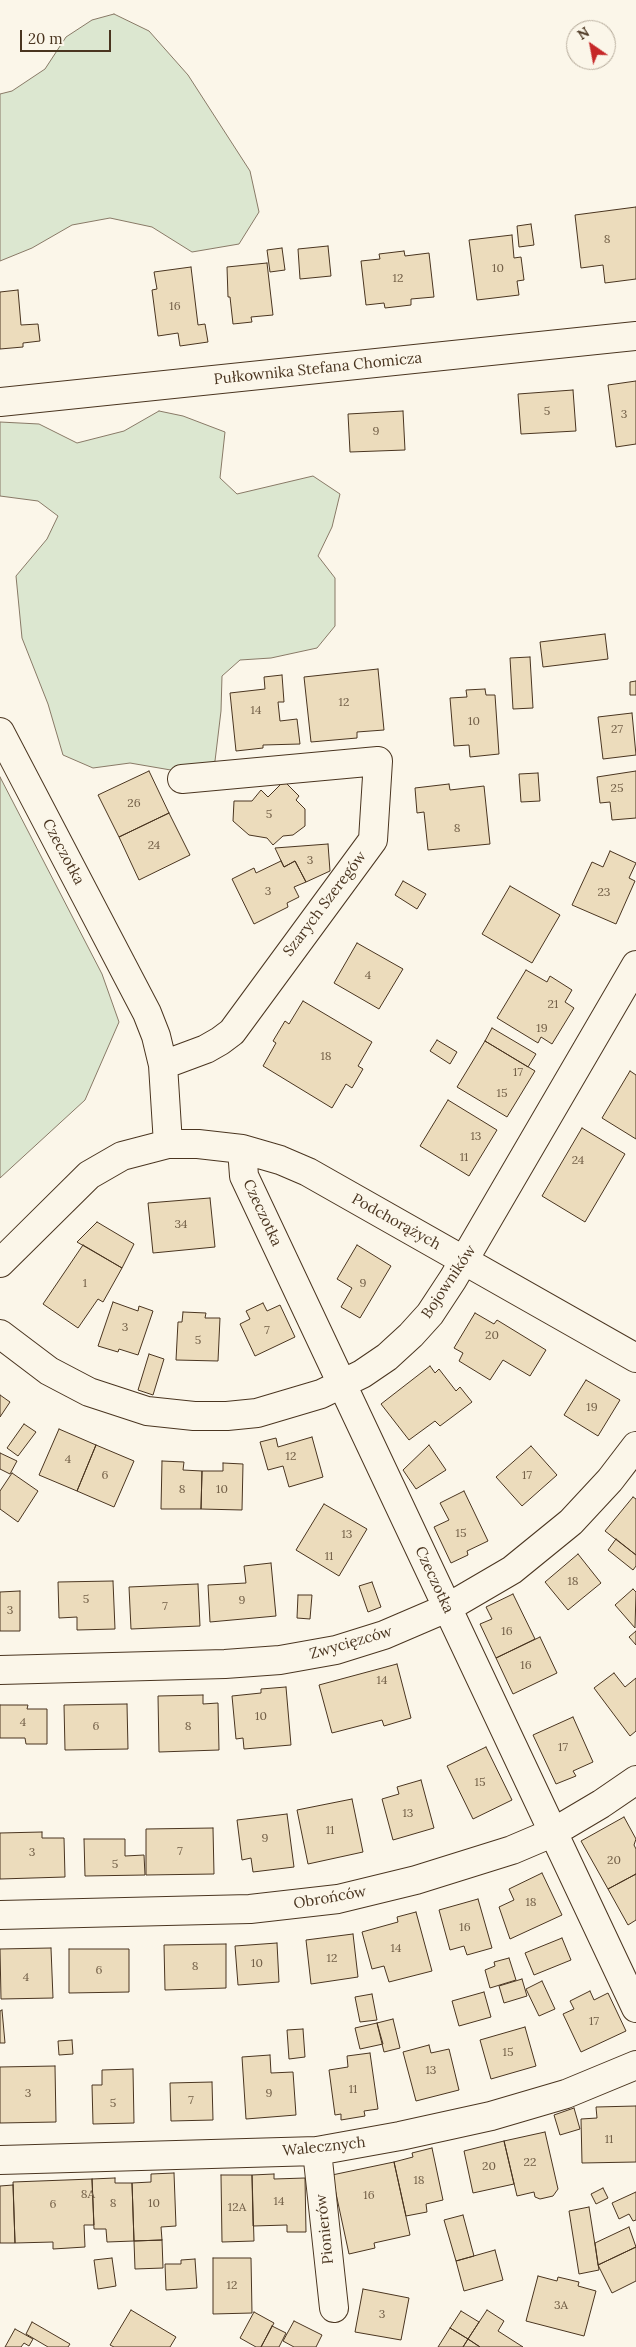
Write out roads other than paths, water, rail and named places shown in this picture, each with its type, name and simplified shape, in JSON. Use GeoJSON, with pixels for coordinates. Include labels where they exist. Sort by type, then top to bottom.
{"type":"FeatureCollection","features":[{"type":"Feature","properties":{"kind":"street","name":"Pułkownika Stefana Chomicza"},"geometry":{"type":"LineString","coordinates":[[0,402],[636,336]]}},
{"type":"Feature","properties":{"kind":"street","name":"Czeczotka"},"geometry":{"type":"LineString","coordinates":[[0,732],[147,1013],[156,1036],[163,1065],[168,1144]]}},
{"type":"Feature","properties":{"kind":"street","name":"Szarych Szeregów"},"geometry":{"type":"LineString","coordinates":[[163,1065],[206,1049],[220,1042],[232,1032],[373,840],[378,762],[182,779]]}},
{"type":"Feature","properties":{"kind":"street","name":"Bojowników"},"geometry":{"type":"LineString","coordinates":[[0,1334],[49,1371],[67,1382],[116,1402],[147,1411],[194,1416],[226,1416],[257,1413],[321,1394],[343,1384],[379,1362],[410,1335],[430,1314],[465,1261],[636,965]]}},
{"type":"Feature","properties":{"kind":"street","name":"Podchorążych"},"geometry":{"type":"LineString","coordinates":[[0,1263],[89,1175],[122,1156],[168,1144],[198,1144],[242,1149],[280,1160],[308,1172],[636,1358]]}},
{"type":"Feature","properties":{"kind":"street","name":"Czeczotka"},"geometry":{"type":"LineString","coordinates":[[242,1149],[244,1176],[636,2008]]}},
{"type":"Feature","properties":{"kind":"street","name":"Zwycięzców"},"geometry":{"type":"LineString","coordinates":[[0,1670],[225,1664],[280,1660],[344,1648],[384,1635],[447,1608],[512,1570],[545,1545],[591,1502],[636,1446]]}},
{"type":"Feature","properties":{"kind":"street","name":"Obrońców"},"geometry":{"type":"LineString","coordinates":[[0,1915],[189,1912],[308,1904],[338,1899],[424,1878],[512,1850],[552,1833],[601,1804],[636,1780]]}},
{"type":"Feature","properties":{"kind":"street","name":"Walecznych"},"geometry":{"type":"LineString","coordinates":[[0,2160],[317,2151],[392,2138],[491,2116],[566,2094],[636,2065]]}},
{"type":"Feature","properties":{"kind":"street","name":"Pionierów"},"geometry":{"type":"LineString","coordinates":[[317,2151],[334,2308]]}}]}
